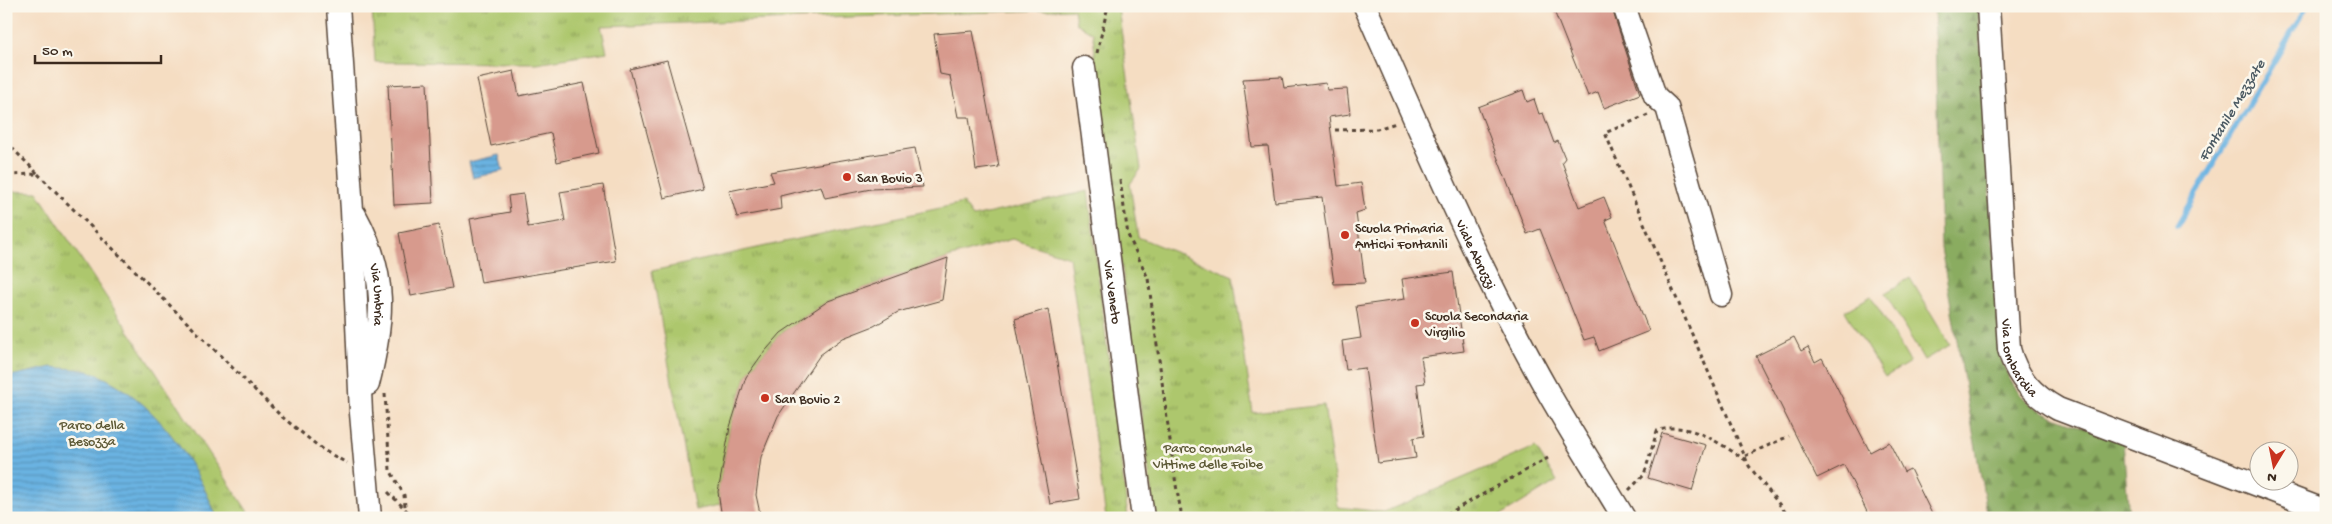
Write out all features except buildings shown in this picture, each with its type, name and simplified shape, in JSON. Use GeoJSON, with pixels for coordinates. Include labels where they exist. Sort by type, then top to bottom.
{"type":"FeatureCollection","features":[{"type":"Feature","properties":{"kind":"street","name":"Via Umbria"},"geometry":{"type":"LineString","coordinates":[[338,6],[352,210],[368,240],[382,298],[371,373],[361,413],[370,518]]}},
{"type":"Feature","properties":{"kind":"street","name":"Viale Abruzzi"},"geometry":{"type":"LineString","coordinates":[[1365,6],[1412,115],[1489,277],[1548,391],[1624,518]]}},
{"type":"Feature","properties":{"kind":"street"},"geometry":{"type":"LineString","coordinates":[[1624,6],[1655,96],[1667,107],[1721,295]]}},
{"type":"Feature","properties":{"kind":"street","name":"Via Lombardia"},"geometry":{"type":"LineString","coordinates":[[1988,6],[2009,349],[2019,375],[2034,393],[2058,409],[2326,511]]}},
{"type":"Feature","properties":{"kind":"street","name":"Via Veneto"},"geometry":{"type":"LineString","coordinates":[[1091,64],[1142,518]]}},
{"type":"Feature","properties":{"kind":"path"},"geometry":{"type":"LineString","coordinates":[[1091,64],[1097,51],[1108,6]]}},
{"type":"Feature","properties":{"kind":"path"},"geometry":{"type":"LineString","coordinates":[[1667,107],[1606,133],[1745,456],[1790,518]]}},
{"type":"Feature","properties":{"kind":"path"},"geometry":{"type":"LineString","coordinates":[[1336,130],[1377,129],[1404,121],[1412,115]]}},
{"type":"Feature","properties":{"kind":"path"},"geometry":{"type":"LineString","coordinates":[[6,142],[281,416],[324,450]]}},
{"type":"Feature","properties":{"kind":"path"},"geometry":{"type":"LineString","coordinates":[[1117,170],[1122,189],[1128,235],[1148,278],[1176,485],[1181,512],[1186,518]]}},
{"type":"Feature","properties":{"kind":"path"},"geometry":{"type":"LineString","coordinates":[[6,175],[38,174]]}},
{"type":"Feature","properties":{"kind":"path"},"geometry":{"type":"LineString","coordinates":[[1609,493],[1626,493],[1644,476],[1657,431],[1665,428],[1691,431],[1713,439],[1748,462]]}},
{"type":"Feature","properties":{"kind":"path"},"geometry":{"type":"LineString","coordinates":[[1745,456],[1789,436]]}},
{"type":"Feature","properties":{"kind":"path"},"geometry":{"type":"LineString","coordinates":[[1440,518],[1548,458]]}},
{"type":"Feature","properties":{"kind":"path"},"geometry":{"type":"LineString","coordinates":[[366,471],[414,518]]}},
{"type":"Feature","properties":{"kind":"path"},"geometry":{"type":"LineString","coordinates":[[406,510],[406,518]]}},
{"type":"Feature","properties":{"kind":"green space","name":"Parco comunale Vittime delle Foibe"},"geometry":{"type":"Polygon","coordinates":[[[372,6],[1165,6],[1118,8],[1141,169],[1130,184],[1138,237],[1233,276],[1253,413],[1324,405],[1338,507],[1384,512],[1535,447],[1557,481],[1497,518],[1155,518],[1098,86],[1093,33],[1076,23],[1074,9],[601,26],[607,52],[536,63],[375,62],[372,6]]]}},
{"type":"Feature","properties":{"kind":"green space"},"geometry":{"type":"Polygon","coordinates":[[[1934,6],[1978,6],[2000,354],[2004,367],[2018,391],[2036,407],[2046,413],[2123,441],[2129,518],[1988,518],[1941,248],[1934,6]]]}},
{"type":"Feature","properties":{"kind":"green space","name":"Parco della Besozza"},"geometry":{"type":"Polygon","coordinates":[[[6,191],[37,192],[252,518],[6,518],[6,191]]]}},
{"type":"Feature","properties":{"kind":"green space"},"geometry":{"type":"Polygon","coordinates":[[[1088,191],[1128,518],[1106,518],[1069,257],[1012,239],[948,258],[828,301],[781,333],[746,377],[730,427],[718,492],[720,505],[695,510],[652,271],[963,203],[973,217],[1088,191]]]}},
{"type":"Feature","properties":{"kind":"green space"},"geometry":{"type":"Polygon","coordinates":[[[1910,278],[1950,345],[1924,360],[1885,293],[1910,278]]]}},
{"type":"Feature","properties":{"kind":"green space"},"geometry":{"type":"Polygon","coordinates":[[[1871,296],[1910,362],[1885,377],[1845,311],[1871,296]]]}},
{"type":"Feature","properties":{"kind":"water"},"geometry":{"type":"Polygon","coordinates":[[[499,155],[503,171],[473,178],[469,162],[499,155]]]}},
{"type":"Feature","properties":{"kind":"water"},"geometry":{"type":"Polygon","coordinates":[[[52,367],[79,369],[94,373],[115,384],[153,414],[184,453],[197,474],[217,518],[6,518],[6,377],[52,367]]]}},
{"type":"Feature","properties":{"kind":"waterway","name":"Fontanile Mezzate"},"geometry":{"type":"LineString","coordinates":[[2177,226],[2307,6]]}},
{"type":"Feature","properties":{"kind":"place","name":"San Bovio 3"},"geometry":{"type":"Point","coordinates":[847,177]}},
{"type":"Feature","properties":{"kind":"place","name":"Scuola Primaria Antichi Fontanili"},"geometry":{"type":"Point","coordinates":[1345,235]}},
{"type":"Feature","properties":{"kind":"place","name":"Scuola Secondaria Virgilio"},"geometry":{"type":"Point","coordinates":[1415,323]}},
{"type":"Feature","properties":{"kind":"place","name":"San Bovio 2"},"geometry":{"type":"Point","coordinates":[765,398]}}]}
